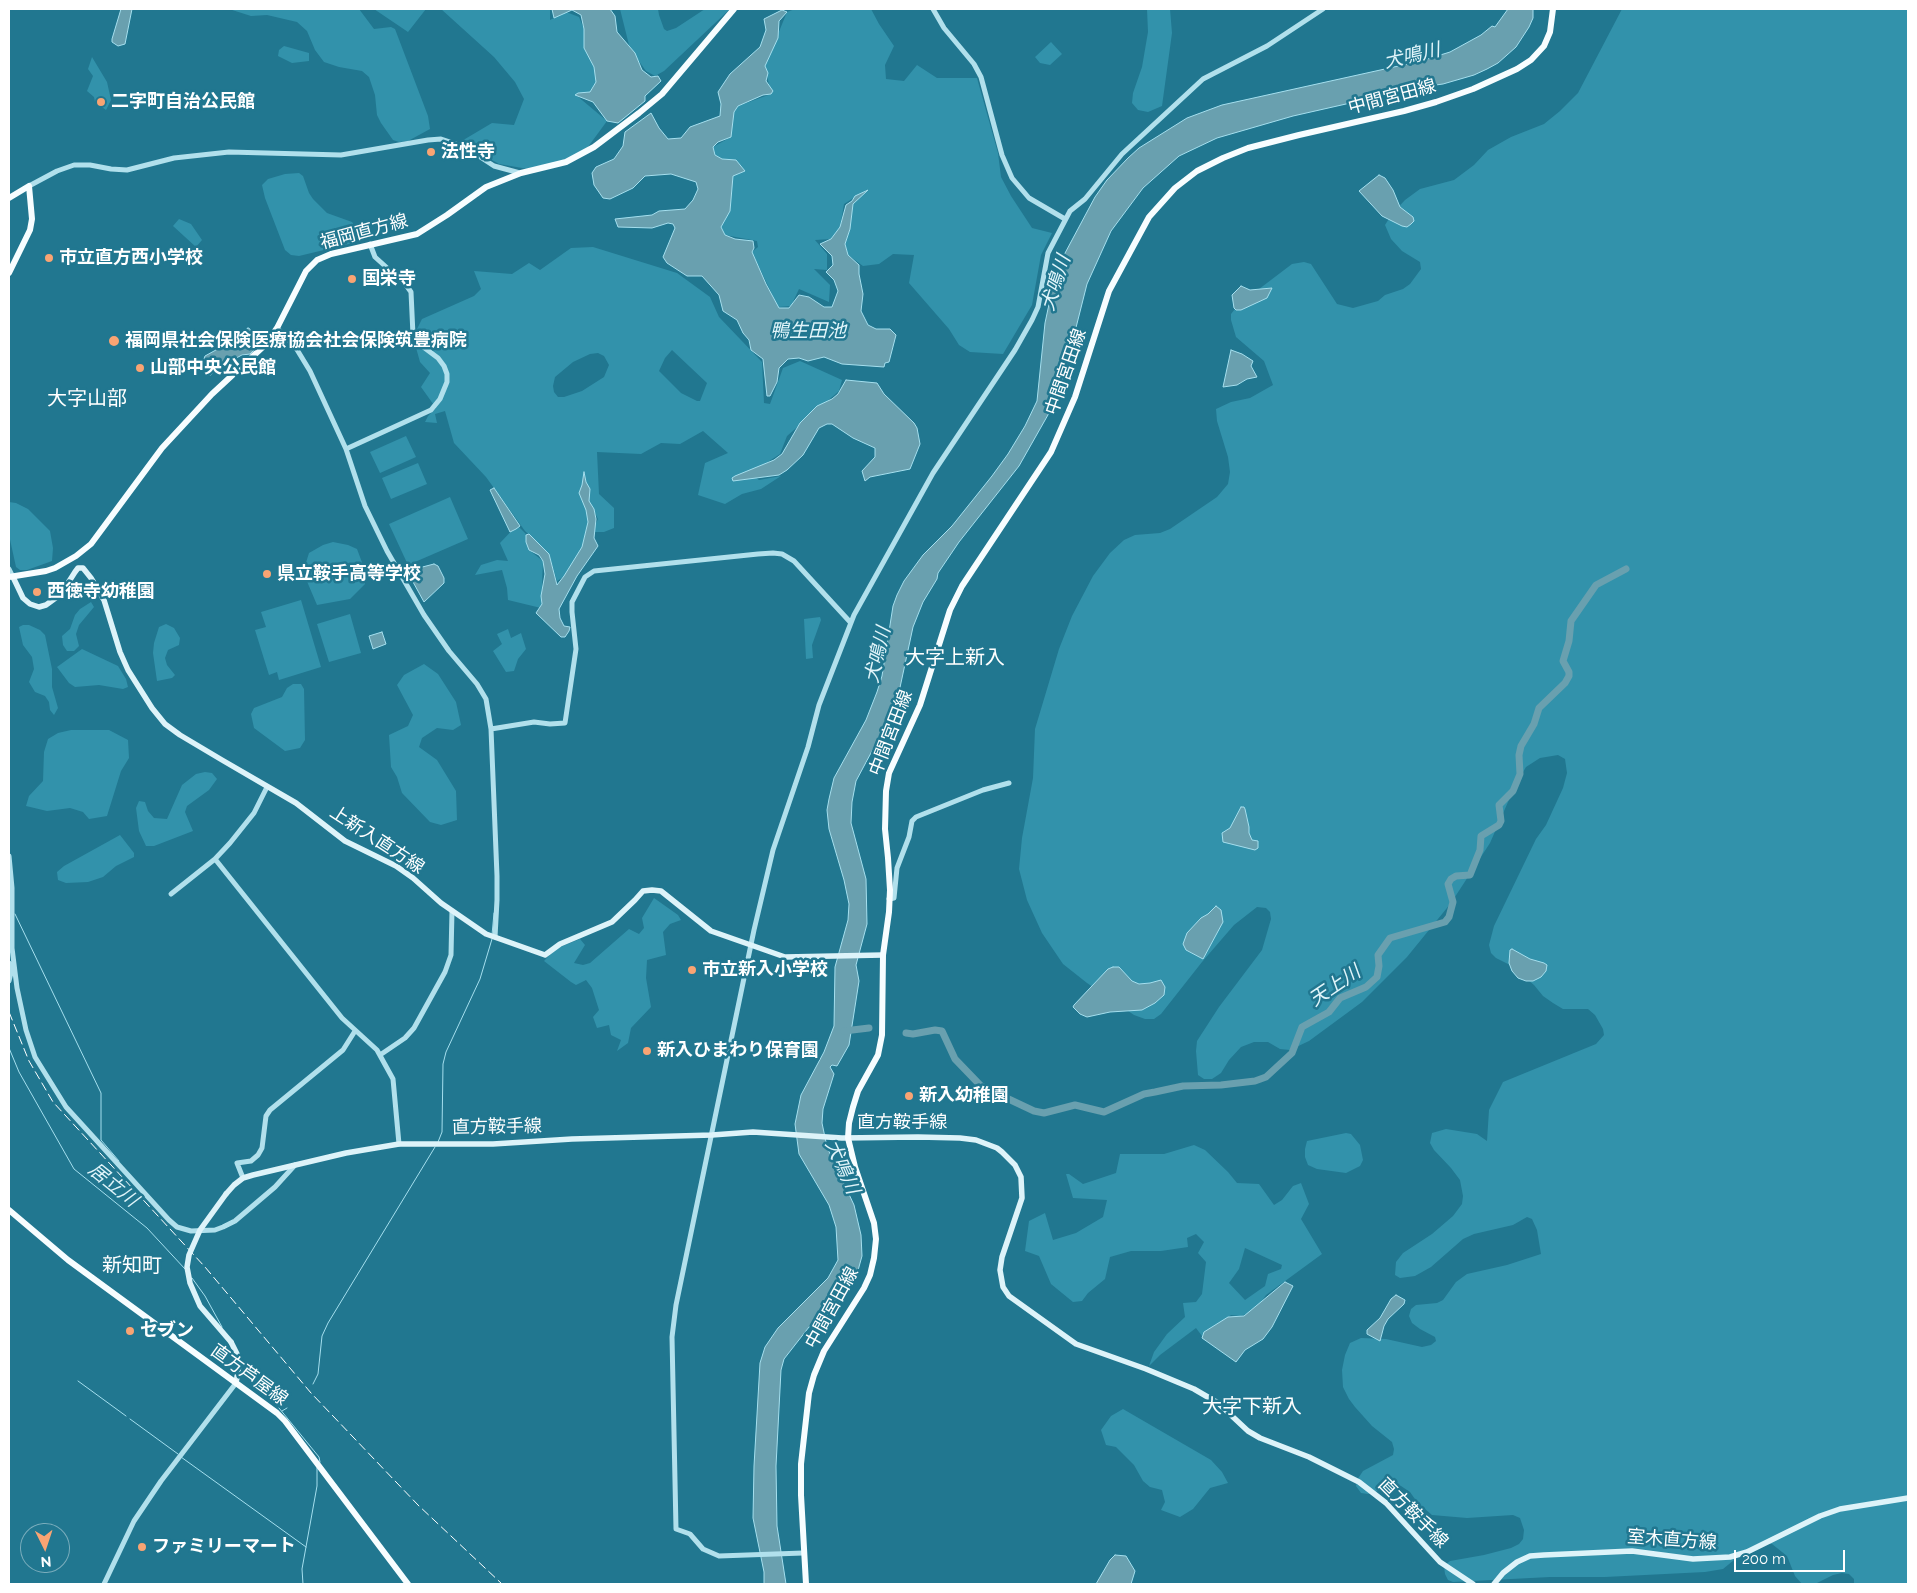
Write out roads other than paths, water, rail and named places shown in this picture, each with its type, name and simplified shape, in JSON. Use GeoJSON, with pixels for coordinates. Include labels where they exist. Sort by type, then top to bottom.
{"type":"FeatureCollection","features":[{"type":"Feature","properties":{"kind":"main road","name":"福岡直方線"},"geometry":{"type":"LineString","coordinates":[[11,577],[55,568],[76,556],[91,544],[162,448],[212,394],[261,350],[277,328],[306,271],[317,260],[331,254],[416,234],[441,220],[486,187],[521,173],[566,162],[580,156],[662,94],[734,9]]}},
{"type":"Feature","properties":{"kind":"main road","name":"中間宮田線"},"geometry":{"type":"LineString","coordinates":[[806,1584],[801,1552],[801,1464],[809,1394],[824,1351],[864,1288],[870,1275],[876,1239],[874,1223],[845,1138],[858,1091],[878,1055],[882,1035],[880,955],[889,899],[884,802],[889,772],[920,705],[950,610],[962,586],[1051,452],[1075,397],[1110,291],[1150,217],[1163,200],[1197,171],[1248,148],[1436,102],[1473,89],[1517,69],[1531,60],[1544,46],[1550,32],[1553,9]]}},
{"type":"Feature","properties":{"kind":"main road"},"geometry":{"type":"LineString","coordinates":[[9,198],[29,186],[32,219],[30,230],[9,273]]}},
{"type":"Feature","properties":{"kind":"main road","name":"上新入直方線"},"geometry":{"type":"LineString","coordinates":[[11,577],[23,598],[30,604],[39,607],[46,606],[61,594],[78,568],[83,568],[104,600],[123,658],[137,686],[166,724],[180,735],[296,803],[345,841],[401,870],[452,911],[486,934],[545,955],[560,944],[612,922],[643,890],[652,890],[661,891],[711,932],[785,957],[880,955]]}},
{"type":"Feature","properties":{"kind":"main road","name":"直方鞍手線"},"geometry":{"type":"LineString","coordinates":[[236,1383],[239,1365],[238,1356],[231,1342],[200,1306],[190,1283],[187,1267],[189,1255],[200,1230],[226,1194],[243,1178],[295,1164],[399,1144],[493,1144],[753,1132],[845,1138],[960,1138],[976,1140],[997,1148],[1015,1165],[1022,1186],[1022,1198],[1002,1257],[1000,1270],[1003,1287],[1010,1296],[1076,1344],[1146,1369],[1194,1389],[1218,1403],[1248,1431],[1260,1438],[1309,1457],[1359,1482],[1386,1503],[1440,1562],[1473,1584]]}},
{"type":"Feature","properties":{"kind":"main road","name":"直方芦屋線"},"geometry":{"type":"LineString","coordinates":[[9,1210],[68,1260],[285,1421],[408,1584]]}},
{"type":"Feature","properties":{"kind":"main road","name":"室木直方線"},"geometry":{"type":"LineString","coordinates":[[1494,1584],[1503,1572],[1530,1556],[1632,1551],[1693,1559],[1730,1558],[1747,1552],[1820,1516],[1840,1509],[1908,1498]]}},
{"type":"Feature","properties":{"kind":"street"},"geometry":{"type":"LineString","coordinates":[[933,9],[944,28],[974,64],[981,77],[1002,155],[1012,178],[1029,198],[1065,219]]}},
{"type":"Feature","properties":{"kind":"street"},"geometry":{"type":"LineString","coordinates":[[801,1552],[719,1556],[708,1552],[690,1534],[676,1529],[672,1337],[676,1304],[773,850],[808,747],[819,704],[851,622],[933,473],[1015,350],[1032,320],[1038,307],[1048,253],[1070,211],[1085,199],[1122,154],[1203,79],[1267,46],[1323,9]]}},
{"type":"Feature","properties":{"kind":"street"},"geometry":{"type":"LineString","coordinates":[[29,186],[57,170],[74,165],[90,165],[121,170],[174,158],[229,152],[350,154],[419,141],[441,139],[465,147],[494,166],[521,173]]}},
{"type":"Feature","properties":{"kind":"street"},"geometry":{"type":"LineString","coordinates":[[346,449],[431,410],[440,399],[447,382],[444,366],[413,336],[411,292],[406,285],[375,257],[370,244]]}},
{"type":"Feature","properties":{"kind":"street"},"geometry":{"type":"LineString","coordinates":[[277,328],[289,339],[304,362],[346,449],[365,506],[387,551],[424,616],[449,651],[482,691],[489,713],[491,729],[497,900],[495,937]]}},
{"type":"Feature","properties":{"kind":"street"},"geometry":{"type":"LineString","coordinates":[[491,729],[534,722],[565,723],[576,649],[572,602],[585,577],[594,570],[758,554],[782,554],[794,561],[851,622]]}},
{"type":"Feature","properties":{"kind":"street"},"geometry":{"type":"LineString","coordinates":[[9,569],[11,577]]}},
{"type":"Feature","properties":{"kind":"street"},"geometry":{"type":"LineString","coordinates":[[889,899],[894,898],[897,868],[909,837],[912,821],[916,817],[982,790],[1009,783]]}},
{"type":"Feature","properties":{"kind":"street"},"geometry":{"type":"LineString","coordinates":[[171,894],[215,859],[251,817],[267,787]]}},
{"type":"Feature","properties":{"kind":"street"},"geometry":{"type":"LineString","coordinates":[[9,856],[12,948],[17,988],[26,1030],[35,1057],[66,1107],[169,1220],[177,1227],[191,1231],[216,1230],[223,1227],[235,1220],[275,1187],[295,1164]]}},
{"type":"Feature","properties":{"kind":"street"},"geometry":{"type":"LineString","coordinates":[[215,859],[326,999],[355,1031],[373,1045],[380,1055],[393,1079],[399,1144]]}},
{"type":"Feature","properties":{"kind":"street"},"geometry":{"type":"LineString","coordinates":[[380,1055],[400,1042],[414,1028],[448,967],[451,954],[452,911]]}},
{"type":"Feature","properties":{"kind":"street"},"geometry":{"type":"LineString","coordinates":[[9,963],[11,973],[9,981]]}},
{"type":"Feature","properties":{"kind":"street"},"geometry":{"type":"LineString","coordinates":[[243,1178],[237,1163],[251,1160],[258,1155],[262,1148],[262,1133],[266,1116],[270,1110],[343,1050],[355,1031]]}},
{"type":"Feature","properties":{"kind":"street"},"geometry":{"type":"LineString","coordinates":[[104,1584],[134,1520],[236,1383]]}},
{"type":"Feature","properties":{"kind":"water"},"geometry":{"type":"Polygon","coordinates":[[[121,9],[132,9],[125,44],[118,46],[112,42],[112,39],[121,9]]]}},
{"type":"Feature","properties":{"kind":"water"},"geometry":{"type":"Polygon","coordinates":[[[552,9],[610,9],[615,16],[617,32],[635,53],[642,70],[651,77],[658,76],[661,81],[645,96],[645,101],[618,123],[607,121],[593,102],[575,95],[590,92],[596,82],[594,67],[584,48],[584,29],[581,15],[572,10],[554,18],[552,9]]]}},
{"type":"Feature","properties":{"kind":"water","name":"犬鳴川"},"geometry":{"type":"Polygon","coordinates":[[[1508,9],[1533,9],[1533,18],[1516,47],[1498,63],[1487,69],[1443,84],[1421,87],[1293,116],[1217,138],[1179,156],[1143,188],[1111,231],[1087,284],[1062,383],[1053,406],[1019,466],[959,542],[938,573],[937,579],[923,602],[913,627],[896,706],[856,781],[851,823],[866,879],[867,924],[856,965],[859,981],[849,1045],[837,1066],[832,1065],[830,1067],[834,1074],[823,1109],[822,1123],[827,1147],[854,1205],[861,1235],[862,1256],[857,1274],[835,1310],[809,1327],[784,1359],[781,1370],[776,1466],[777,1526],[786,1584],[764,1584],[764,1572],[753,1518],[760,1363],[765,1347],[778,1328],[828,1278],[838,1260],[836,1227],[829,1205],[799,1154],[795,1124],[801,1095],[824,1052],[834,1026],[835,967],[848,920],[849,904],[829,829],[827,810],[834,778],[866,720],[877,692],[882,676],[893,606],[897,595],[904,581],[923,555],[952,526],[992,476],[1025,426],[1037,401],[1045,323],[1055,276],[1095,197],[1107,180],[1128,158],[1139,148],[1187,118],[1222,105],[1421,61],[1450,52],[1481,35],[1492,26],[1495,27],[1508,9]]]}},
{"type":"Feature","properties":{"kind":"water","name":"鴨生田池"},"geometry":{"type":"Polygon","coordinates":[[[782,10],[787,12],[779,21],[778,38],[765,66],[768,73],[766,81],[773,91],[771,94],[763,95],[738,106],[734,112],[731,137],[718,142],[713,147],[715,155],[722,159],[736,160],[745,171],[733,176],[730,211],[721,227],[725,235],[735,239],[753,241],[754,248],[752,252],[779,308],[789,308],[799,295],[809,297],[824,307],[832,307],[838,291],[834,280],[826,272],[833,265],[832,256],[820,244],[831,239],[840,227],[846,205],[855,196],[868,190],[853,204],[850,229],[845,244],[848,255],[859,265],[863,294],[861,311],[868,325],[876,329],[890,329],[896,335],[889,362],[885,363],[884,367],[842,364],[824,357],[808,361],[799,358],[788,359],[779,368],[777,382],[770,396],[767,396],[763,359],[751,350],[749,340],[743,333],[737,320],[723,311],[719,295],[702,276],[687,276],[667,263],[663,257],[675,228],[673,224],[668,223],[652,228],[618,227],[615,219],[652,215],[659,211],[685,209],[693,200],[698,189],[696,182],[671,174],[645,176],[633,188],[610,199],[603,198],[594,185],[592,173],[596,167],[614,159],[623,146],[625,132],[651,113],[659,128],[668,139],[681,138],[690,127],[720,116],[721,104],[718,92],[730,74],[760,47],[766,30],[764,19],[782,10]]]}},
{"type":"Feature","properties":{"kind":"water"},"geometry":{"type":"Polygon","coordinates":[[[1379,175],[1385,178],[1393,190],[1400,207],[1413,217],[1414,221],[1407,227],[1382,216],[1359,191],[1379,175]]]}},
{"type":"Feature","properties":{"kind":"water"},"geometry":{"type":"Polygon","coordinates":[[[1241,286],[1250,290],[1272,288],[1267,298],[1241,310],[1236,310],[1232,295],[1241,286]]]}},
{"type":"Feature","properties":{"kind":"water"},"geometry":{"type":"Polygon","coordinates":[[[248,328],[258,346],[250,354],[242,355],[219,367],[211,375],[206,375],[202,364],[205,356],[225,345],[248,328]]]}},
{"type":"Feature","properties":{"kind":"water"},"geometry":{"type":"Polygon","coordinates":[[[1231,350],[1253,361],[1251,366],[1257,377],[1247,379],[1237,385],[1223,387],[1231,350]]]}},
{"type":"Feature","properties":{"kind":"water"},"geometry":{"type":"Polygon","coordinates":[[[846,380],[877,383],[884,394],[914,423],[917,428],[920,444],[910,469],[870,477],[865,481],[862,471],[875,457],[875,448],[853,438],[832,424],[827,424],[819,428],[803,455],[779,475],[733,481],[732,478],[735,476],[774,460],[782,454],[800,423],[817,406],[838,394],[846,380]]]}},
{"type":"Feature","properties":{"kind":"water"},"geometry":{"type":"Polygon","coordinates":[[[584,472],[590,489],[589,501],[594,509],[596,519],[594,538],[598,546],[577,576],[559,609],[560,618],[564,626],[570,627],[565,637],[561,637],[536,613],[542,604],[541,596],[545,574],[543,561],[539,555],[529,550],[526,535],[529,534],[549,554],[557,585],[582,547],[588,522],[586,510],[579,493],[584,472]]]}},
{"type":"Feature","properties":{"kind":"water"},"geometry":{"type":"Polygon","coordinates":[[[494,488],[520,526],[510,532],[490,490],[494,488]]]}},
{"type":"Feature","properties":{"kind":"water"},"geometry":{"type":"Polygon","coordinates":[[[434,564],[438,566],[444,578],[444,583],[424,602],[407,571],[434,564]]]}},
{"type":"Feature","properties":{"kind":"water"},"geometry":{"type":"Polygon","coordinates":[[[382,632],[386,644],[373,649],[369,636],[382,632]]]}},
{"type":"Feature","properties":{"kind":"water"},"geometry":{"type":"Polygon","coordinates":[[[1241,807],[1245,809],[1252,840],[1258,841],[1258,848],[1255,850],[1223,842],[1222,833],[1230,828],[1241,807]]]}},
{"type":"Feature","properties":{"kind":"water"},"geometry":{"type":"Polygon","coordinates":[[[1216,906],[1221,910],[1223,922],[1203,959],[1186,950],[1183,944],[1187,933],[1216,906]]]}},
{"type":"Feature","properties":{"kind":"water"},"geometry":{"type":"Polygon","coordinates":[[[1512,949],[1530,959],[1544,963],[1547,965],[1546,971],[1541,977],[1533,981],[1518,978],[1512,971],[1509,963],[1510,950],[1512,949]]]}},
{"type":"Feature","properties":{"kind":"water"},"geometry":{"type":"Polygon","coordinates":[[[1119,967],[1132,981],[1139,984],[1161,980],[1165,987],[1164,995],[1155,1003],[1142,1010],[1110,1012],[1087,1017],[1080,1014],[1073,1007],[1074,1005],[1108,969],[1119,967]]]}},
{"type":"Feature","properties":{"kind":"water"},"geometry":{"type":"Polygon","coordinates":[[[1285,1282],[1293,1286],[1272,1327],[1263,1339],[1245,1350],[1236,1362],[1202,1338],[1204,1332],[1228,1317],[1244,1316],[1285,1282]]]}},
{"type":"Feature","properties":{"kind":"water"},"geometry":{"type":"Polygon","coordinates":[[[1396,1295],[1405,1300],[1404,1304],[1388,1319],[1380,1341],[1367,1334],[1367,1330],[1380,1318],[1391,1299],[1396,1295]]]}},
{"type":"Feature","properties":{"kind":"water"},"geometry":{"type":"Polygon","coordinates":[[[1115,1555],[1126,1556],[1135,1571],[1131,1584],[1096,1584],[1110,1560],[1115,1555]]]}},
{"type":"Feature","properties":{"kind":"waterway","name":"天上川"},"geometry":{"type":"LineString","coordinates":[[906,1033],[942,1031],[955,1059],[981,1086],[1034,1111],[1044,1113],[1075,1105],[1104,1112],[1144,1094],[1183,1086],[1221,1085],[1255,1081],[1266,1077],[1292,1053],[1302,1027],[1329,1012],[1340,998],[1366,987],[1377,977],[1378,955],[1390,938],[1445,922],[1449,917],[1453,902],[1448,884],[1456,876],[1470,875],[1480,850],[1481,836],[1499,825],[1501,821],[1499,805],[1513,791],[1520,774],[1519,755],[1521,746],[1534,724],[1539,708],[1565,683],[1569,676],[1563,661],[1569,641],[1571,621],[1596,585],[1626,569]]}},
{"type":"Feature","properties":{"kind":"waterway"},"geometry":{"type":"LineString","coordinates":[[492,935],[494,913]]}},
{"type":"Feature","properties":{"kind":"waterway"},"geometry":{"type":"LineString","coordinates":[[15,914],[101,1093],[101,1140],[119,1161]]}},
{"type":"Feature","properties":{"kind":"waterway"},"geometry":{"type":"LineString","coordinates":[[438,1142],[442,1132],[443,1064],[446,1052],[480,979],[492,939]]}},
{"type":"Feature","properties":{"kind":"waterway","name":"天上川"},"geometry":{"type":"LineString","coordinates":[[844,1031],[869,1028]]}},
{"type":"Feature","properties":{"kind":"waterway","name":"居立川"},"geometry":{"type":"LineString","coordinates":[[9,1048],[19,1072],[74,1169],[147,1228],[185,1269]]}},
{"type":"Feature","properties":{"kind":"waterway"},"geometry":{"type":"LineString","coordinates":[[313,1384],[318,1374],[322,1336],[328,1323],[435,1147]]}},
{"type":"Feature","properties":{"kind":"waterway","name":"居立川"},"geometry":{"type":"LineString","coordinates":[[192,1278],[205,1296],[222,1327]]}},
{"type":"Feature","properties":{"kind":"waterway"},"geometry":{"type":"LineString","coordinates":[[78,1381],[126,1416]]}},
{"type":"Feature","properties":{"kind":"waterway","name":"居立川"},"geometry":{"type":"LineString","coordinates":[[279,1408],[319,1457],[320,1462]]}},
{"type":"Feature","properties":{"kind":"waterway","name":"居立川"},"geometry":{"type":"LineString","coordinates":[[282,1411],[287,1408]]}},
{"type":"Feature","properties":{"kind":"waterway"},"geometry":{"type":"LineString","coordinates":[[130,1419],[178,1454]]}},
{"type":"Feature","properties":{"kind":"waterway"},"geometry":{"type":"LineString","coordinates":[[181,1457],[306,1547]]}},
{"type":"Feature","properties":{"kind":"waterway","name":"居立川"},"geometry":{"type":"LineString","coordinates":[[303,1584],[302,1569],[317,1486],[317,1468]]}},
{"type":"Feature","properties":{"kind":"railway"},"geometry":{"type":"LineString","coordinates":[[9,1012],[29,1061],[53,1102],[205,1267],[311,1393],[418,1505],[502,1584]]}},
{"type":"Feature","properties":{"kind":"place","name":"二字町自治公民館"},"geometry":{"type":"Point","coordinates":[101,102]}},
{"type":"Feature","properties":{"kind":"place","name":"法性寺"},"geometry":{"type":"Point","coordinates":[431,152]}},
{"type":"Feature","properties":{"kind":"place","name":"市立直方西小学校"},"geometry":{"type":"Point","coordinates":[49,258]}},
{"type":"Feature","properties":{"kind":"place","name":"国栄寺"},"geometry":{"type":"Point","coordinates":[352,279]}},
{"type":"Feature","properties":{"kind":"place","name":"福岡県社会保険医療協会社会保険筑豊病院"},"geometry":{"type":"Point","coordinates":[114,341]}},
{"type":"Feature","properties":{"kind":"place","name":"山部中央公民館"},"geometry":{"type":"Point","coordinates":[140,368]}},
{"type":"Feature","properties":{"kind":"place","name":"県立鞍手高等学校"},"geometry":{"type":"Point","coordinates":[267,574]}},
{"type":"Feature","properties":{"kind":"place","name":"西徳寺幼稚園"},"geometry":{"type":"Point","coordinates":[37,592]}},
{"type":"Feature","properties":{"kind":"place","name":"市立新入小学校"},"geometry":{"type":"Point","coordinates":[692,970]}},
{"type":"Feature","properties":{"kind":"place","name":"新入ひまわり保育園"},"geometry":{"type":"Point","coordinates":[647,1051]}},
{"type":"Feature","properties":{"kind":"place","name":"新入幼稚園"},"geometry":{"type":"Point","coordinates":[909,1096]}},
{"type":"Feature","properties":{"kind":"place","name":"セブン"},"geometry":{"type":"Point","coordinates":[130,1331]}},
{"type":"Feature","properties":{"kind":"place","name":"ファミリーマート"},"geometry":{"type":"Point","coordinates":[142,1547]}},
{"type":"Feature","properties":{"kind":"district","name":"大字山部"},"geometry":{"type":"Point","coordinates":[87,399]}},
{"type":"Feature","properties":{"kind":"district","name":"大字上新入"},"geometry":{"type":"Point","coordinates":[955,658]}},
{"type":"Feature","properties":{"kind":"district","name":"新知町"},"geometry":{"type":"Point","coordinates":[132,1266]}},
{"type":"Feature","properties":{"kind":"district","name":"大字下新入"},"geometry":{"type":"Point","coordinates":[1252,1407]}}]}
